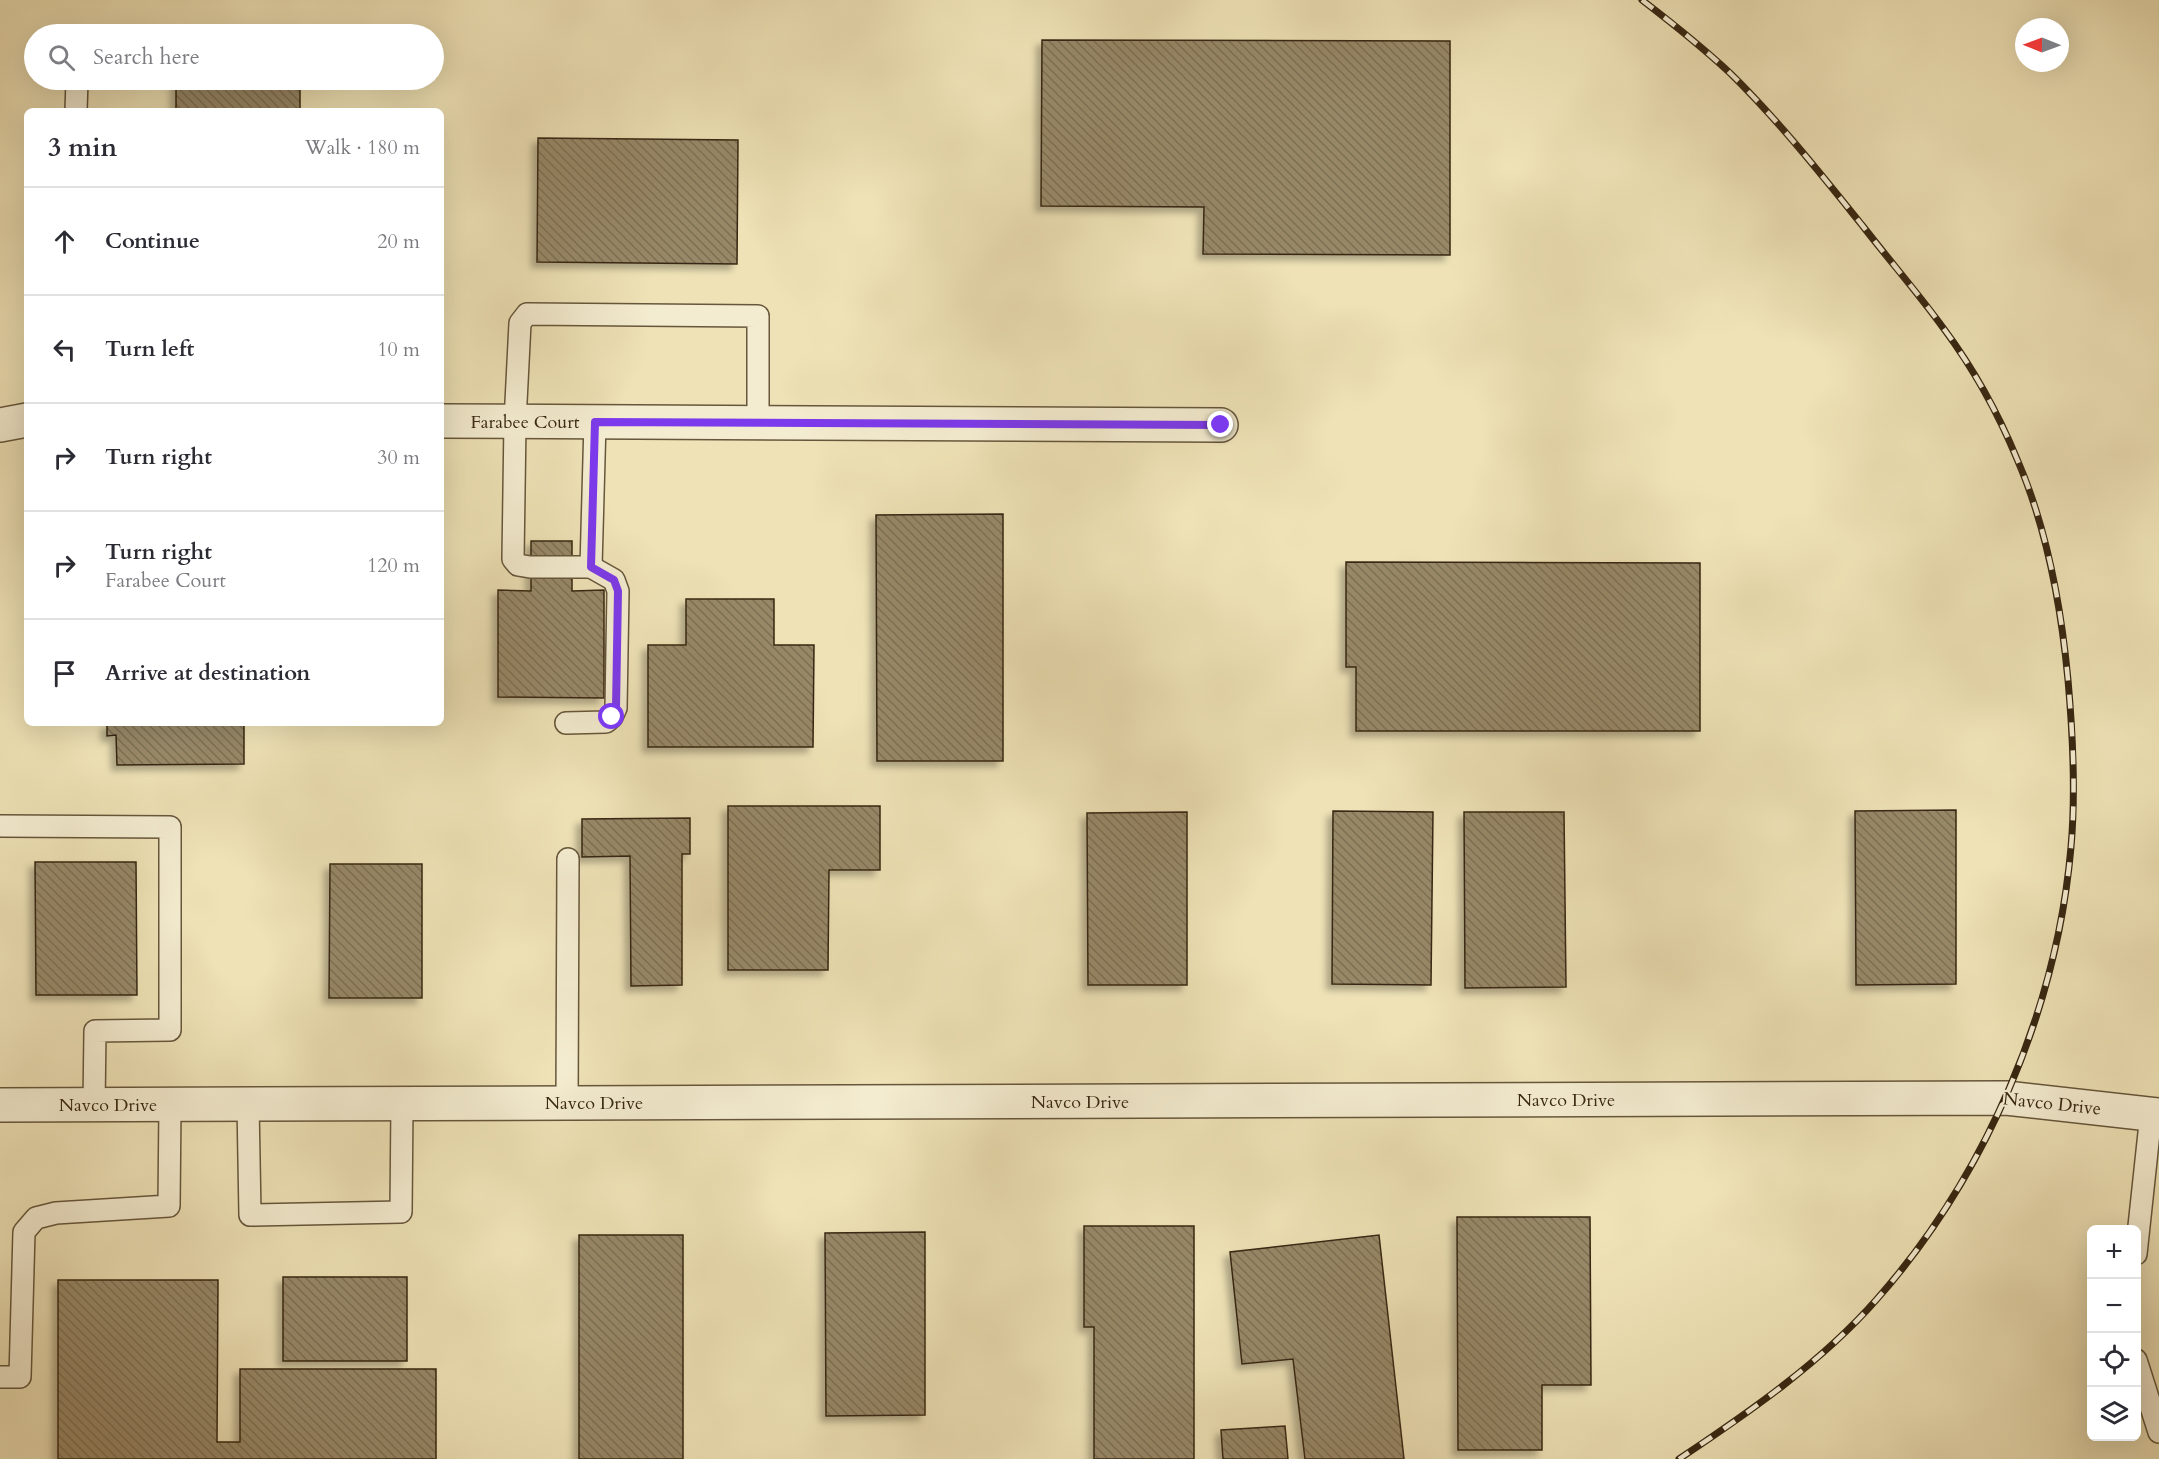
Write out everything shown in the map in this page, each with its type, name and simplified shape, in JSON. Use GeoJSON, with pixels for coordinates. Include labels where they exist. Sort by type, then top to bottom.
{"type":"FeatureCollection","features":[{"type":"Feature","properties":{"kind":"street"},"geometry":{"type":"LineString","coordinates":[[0,424],[24,420]]}},
{"type":"Feature","properties":{"kind":"street","name":"Farabee Court"},"geometry":{"type":"LineString","coordinates":[[444,421],[1221,425]]}},
{"type":"Feature","properties":{"kind":"street","name":"Navco Drive"},"geometry":{"type":"LineString","coordinates":[[0,1105],[2006,1098],[2155,1114]]}},
{"type":"Feature","properties":{"kind":"lane"},"geometry":{"type":"LineString","coordinates":[[76,108],[77,90]]}},
{"type":"Feature","properties":{"kind":"lane"},"geometry":{"type":"LineString","coordinates":[[566,723],[606,722],[612,717],[616,708],[618,591],[614,580],[591,567],[530,567],[518,565],[513,559],[515,422],[520,322],[527,315],[759,316],[758,423]]}},
{"type":"Feature","properties":{"kind":"lane"},"geometry":{"type":"LineString","coordinates":[[591,567],[595,422]]}},
{"type":"Feature","properties":{"kind":"lane"},"geometry":{"type":"LineString","coordinates":[[0,826],[170,827],[170,1030],[95,1031],[94,1105]]}},
{"type":"Feature","properties":{"kind":"lane"},"geometry":{"type":"LineString","coordinates":[[567,1104],[568,859]]}},
{"type":"Feature","properties":{"kind":"lane"},"geometry":{"type":"LineString","coordinates":[[248,1104],[250,1215],[401,1212],[402,1104]]}},
{"type":"Feature","properties":{"kind":"lane"},"geometry":{"type":"LineString","coordinates":[[0,1377],[20,1377],[24,1232],[36,1218],[56,1213],[169,1206],[170,1105]]}},
{"type":"Feature","properties":{"kind":"lane"},"geometry":{"type":"LineString","coordinates":[[2140,1225],[2155,1114]]}},
{"type":"Feature","properties":{"kind":"lane"},"geometry":{"type":"LineString","coordinates":[[2141,1376],[2159,1432]]}},
{"type":"Feature","properties":{"kind":"building"},"geometry":{"type":"Polygon","coordinates":[[[1042,40],[1450,41],[1450,255],[1203,254],[1204,207],[1041,206],[1042,40]]]}},
{"type":"Feature","properties":{"kind":"building"},"geometry":{"type":"Polygon","coordinates":[[[176,90],[300,90],[300,108],[176,108],[176,90]]]}},
{"type":"Feature","properties":{"kind":"building"},"geometry":{"type":"Polygon","coordinates":[[[538,138],[738,140],[737,264],[537,262],[538,138]]]}},
{"type":"Feature","properties":{"kind":"building"},"geometry":{"type":"Polygon","coordinates":[[[1003,514],[1003,761],[877,761],[876,515],[1003,514]]]}},
{"type":"Feature","properties":{"kind":"building"},"geometry":{"type":"Polygon","coordinates":[[[531,541],[572,541],[572,591],[604,590],[604,698],[498,697],[498,590],[531,591],[531,541]]]}},
{"type":"Feature","properties":{"kind":"building"},"geometry":{"type":"Polygon","coordinates":[[[1346,562],[1700,563],[1700,731],[1356,731],[1356,667],[1346,667],[1346,562]]]}},
{"type":"Feature","properties":{"kind":"building"},"geometry":{"type":"Polygon","coordinates":[[[686,599],[774,599],[774,645],[814,645],[813,747],[648,747],[648,645],[686,645],[686,599]]]}},
{"type":"Feature","properties":{"kind":"building"},"geometry":{"type":"Polygon","coordinates":[[[107,726],[244,726],[244,764],[117,765],[116,735],[107,736],[107,726]]]}},
{"type":"Feature","properties":{"kind":"building"},"geometry":{"type":"Polygon","coordinates":[[[728,806],[880,806],[880,870],[829,870],[828,970],[728,970],[728,806]]]}},
{"type":"Feature","properties":{"kind":"building"},"geometry":{"type":"Polygon","coordinates":[[[1956,810],[1956,984],[1856,985],[1855,811],[1956,810]]]}},
{"type":"Feature","properties":{"kind":"building"},"geometry":{"type":"Polygon","coordinates":[[[1333,811],[1433,812],[1431,985],[1332,984],[1333,811]]]}},
{"type":"Feature","properties":{"kind":"building"},"geometry":{"type":"Polygon","coordinates":[[[1187,812],[1187,985],[1088,985],[1087,813],[1187,812]]]}},
{"type":"Feature","properties":{"kind":"building"},"geometry":{"type":"Polygon","coordinates":[[[1464,812],[1564,812],[1566,987],[1465,988],[1464,812]]]}},
{"type":"Feature","properties":{"kind":"building"},"geometry":{"type":"Polygon","coordinates":[[[690,818],[690,854],[682,854],[682,985],[631,986],[630,856],[582,857],[582,819],[690,818]]]}},
{"type":"Feature","properties":{"kind":"building"},"geometry":{"type":"Polygon","coordinates":[[[35,862],[136,862],[137,995],[36,995],[35,862]]]}},
{"type":"Feature","properties":{"kind":"building"},"geometry":{"type":"Polygon","coordinates":[[[330,864],[422,864],[422,998],[329,998],[330,864]]]}},
{"type":"Feature","properties":{"kind":"building"},"geometry":{"type":"Polygon","coordinates":[[[1457,1217],[1590,1217],[1591,1385],[1542,1385],[1542,1450],[1458,1450],[1457,1217]]]}},
{"type":"Feature","properties":{"kind":"building"},"geometry":{"type":"Polygon","coordinates":[[[1084,1226],[1194,1226],[1194,1459],[1094,1459],[1094,1327],[1084,1327],[1084,1226]]]}},
{"type":"Feature","properties":{"kind":"building"},"geometry":{"type":"Polygon","coordinates":[[[925,1232],[925,1415],[826,1416],[825,1233],[925,1232]]]}},
{"type":"Feature","properties":{"kind":"building"},"geometry":{"type":"Polygon","coordinates":[[[579,1235],[683,1235],[683,1459],[579,1459],[579,1235]]]}},
{"type":"Feature","properties":{"kind":"building"},"geometry":{"type":"Polygon","coordinates":[[[1379,1235],[1404,1459],[1305,1459],[1293,1359],[1242,1364],[1230,1252],[1379,1235]]]}},
{"type":"Feature","properties":{"kind":"building"},"geometry":{"type":"Polygon","coordinates":[[[283,1277],[407,1277],[407,1361],[283,1361],[283,1277]]]}},
{"type":"Feature","properties":{"kind":"building"},"geometry":{"type":"Polygon","coordinates":[[[58,1280],[218,1280],[217,1442],[240,1442],[240,1369],[436,1369],[436,1459],[58,1459],[58,1280]]]}},
{"type":"Feature","properties":{"kind":"building"},"geometry":{"type":"Polygon","coordinates":[[[1285,1426],[1288,1459],[1223,1459],[1221,1430],[1285,1426]]]}},
{"type":"Feature","properties":{"kind":"railway"},"geometry":{"type":"LineString","coordinates":[[1642,0],[1730,73],[1782,128],[1924,302],[1955,344],[1984,391],[2010,442],[2028,485],[2051,567],[2065,652],[2073,763],[2071,847],[2063,908],[2050,969],[2032,1029],[2009,1088],[1982,1145],[1951,1200],[1916,1251],[1877,1299],[1833,1344],[1783,1385],[1679,1459]]}},
{"type":"Feature","properties":{"kind":"route"},"geometry":{"type":"LineString","coordinates":[[612,717],[616,708],[618,591],[614,580],[591,567],[595,422],[1221,425]]}}]}
